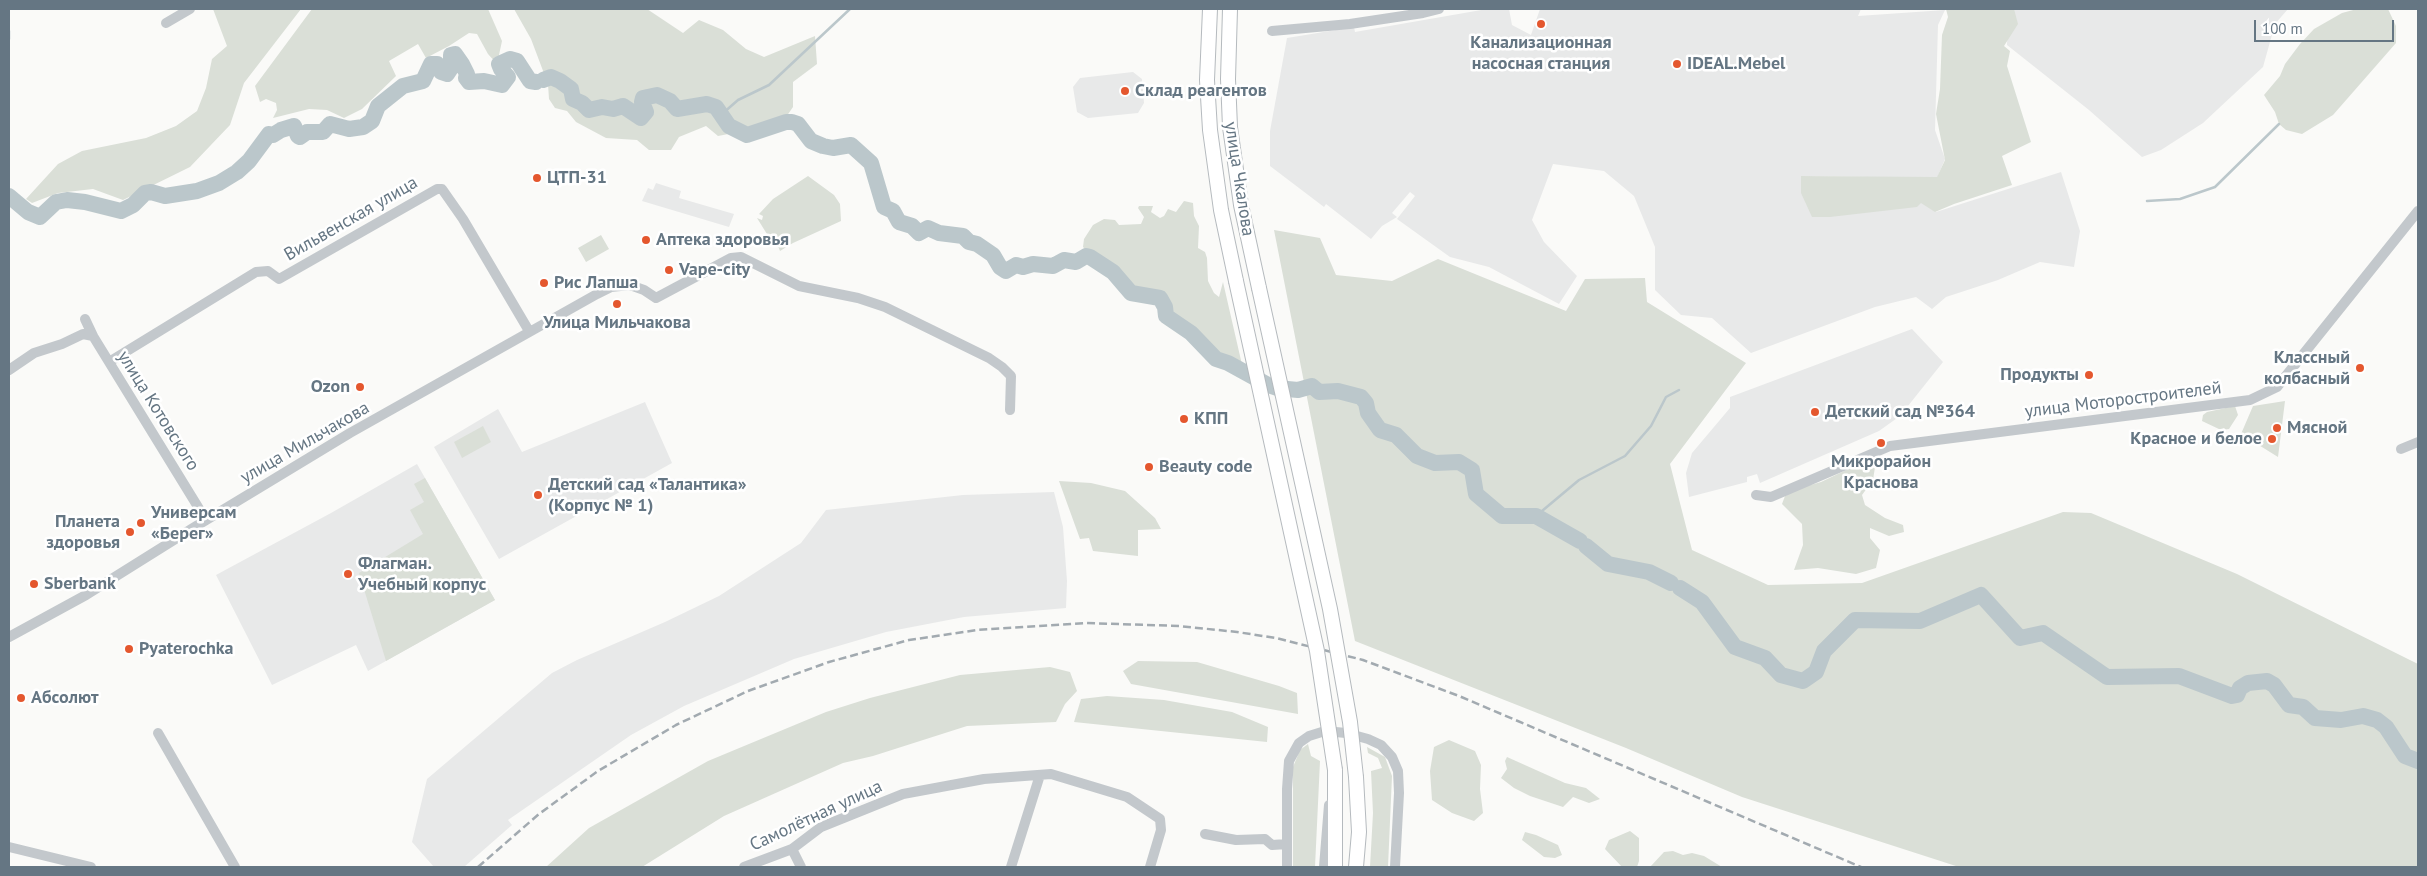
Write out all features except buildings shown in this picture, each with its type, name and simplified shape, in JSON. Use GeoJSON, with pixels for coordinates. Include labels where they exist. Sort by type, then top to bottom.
{"type":"FeatureCollection","features":[{"type":"Feature","properties":{"kind":"main road","name":"улица Чкалова"},"geometry":{"type":"LineString","coordinates":[[1210,9],[1207,80],[1210,130],[1220,210],[1317,651],[1335,770],[1334,867]]}},
{"type":"Feature","properties":{"kind":"main road","name":"улица Чкалова"},"geometry":{"type":"LineString","coordinates":[[1230,9],[1228,79],[1230,127],[1241,205],[1330,610],[1350,722],[1359,832],[1356,867]]}},
{"type":"Feature","properties":{"kind":"street"},"geometry":{"type":"LineString","coordinates":[[166,23],[190,9]]}},
{"type":"Feature","properties":{"kind":"street"},"geometry":{"type":"LineString","coordinates":[[1272,30],[1350,24],[1439,9]]}},
{"type":"Feature","properties":{"kind":"street","name":"Вильвенская улица"},"geometry":{"type":"LineString","coordinates":[[109,362],[256,272],[268,271],[279,279],[437,188],[442,189],[463,219],[529,330]]}},
{"type":"Feature","properties":{"kind":"street","name":"улица Моторостроителей"},"geometry":{"type":"LineString","coordinates":[[1756,495],[1771,497],[1890,446],[2250,400],[2277,387],[2418,211]]}},
{"type":"Feature","properties":{"kind":"street","name":"улица Мильчакова"},"geometry":{"type":"LineString","coordinates":[[9,636],[86,596],[206,520],[529,330],[597,294],[622,285],[638,287],[656,298],[731,258],[741,257],[799,286],[858,298],[885,307],[989,358],[1002,366],[1011,376],[1010,410]]}},
{"type":"Feature","properties":{"kind":"street","name":"улица Котовского"},"geometry":{"type":"LineString","coordinates":[[85,319],[93,336],[206,520]]}},
{"type":"Feature","properties":{"kind":"street"},"geometry":{"type":"LineString","coordinates":[[9,370],[34,353],[62,344],[75,337],[87,334],[93,336]]}},
{"type":"Feature","properties":{"kind":"street"},"geometry":{"type":"LineString","coordinates":[[2401,449],[2418,442]]}},
{"type":"Feature","properties":{"kind":"street"},"geometry":{"type":"LineString","coordinates":[[1287,867],[1287,779],[1289,761],[1294,749],[1303,740],[1316,733],[1346,732],[1381,745],[1396,764],[1399,793],[1395,867]]}},
{"type":"Feature","properties":{"kind":"street"},"geometry":{"type":"LineString","coordinates":[[158,733],[235,867]]}},
{"type":"Feature","properties":{"kind":"street"},"geometry":{"type":"LineString","coordinates":[[1324,867],[1335,770]]}},
{"type":"Feature","properties":{"kind":"street","name":"Самолётная улица"},"geometry":{"type":"LineString","coordinates":[[744,867],[792,848],[821,827],[903,794],[984,779],[1051,774],[1127,797],[1160,819],[1161,830],[1150,867]]}},
{"type":"Feature","properties":{"kind":"street"},"geometry":{"type":"LineString","coordinates":[[1011,867],[1040,775]]}},
{"type":"Feature","properties":{"kind":"street"},"geometry":{"type":"LineString","coordinates":[[1205,834],[1236,840],[1266,839],[1272,845],[1287,844]]}},
{"type":"Feature","properties":{"kind":"street"},"geometry":{"type":"LineString","coordinates":[[9,847],[91,867]]}},
{"type":"Feature","properties":{"kind":"street"},"geometry":{"type":"LineString","coordinates":[[792,848],[802,867]]}},
{"type":"Feature","properties":{"kind":"shaded area"},"geometry":{"type":"Polygon","coordinates":[[[213,9],[301,9],[244,83],[230,125],[190,167],[123,200],[93,189],[58,193],[32,203],[26,199],[58,164],[82,151],[146,138],[176,126],[197,111],[206,88],[212,59],[227,46],[213,9]]]}},
{"type":"Feature","properties":{"kind":"shaded area"},"geometry":{"type":"Polygon","coordinates":[[[312,9],[488,9],[502,41],[499,55],[502,59],[497,64],[488,54],[477,34],[469,33],[426,58],[418,44],[389,61],[396,76],[362,109],[344,118],[327,110],[309,109],[273,118],[277,110],[276,103],[266,99],[260,102],[255,86],[312,9]]]}},
{"type":"Feature","properties":{"kind":"shaded area"},"geometry":{"type":"Polygon","coordinates":[[[514,9],[647,9],[683,33],[699,20],[723,30],[746,49],[764,57],[815,36],[817,64],[793,82],[793,107],[775,133],[749,130],[718,136],[706,126],[679,137],[671,150],[649,150],[637,140],[606,138],[576,122],[567,111],[555,108],[549,99],[548,84],[531,39],[514,9]]]}},
{"type":"Feature","properties":{"kind":"shaded area"},"geometry":{"type":"Polygon","coordinates":[[[1487,9],[1509,9],[1512,25],[1531,35],[1540,9],[1861,9],[1858,16],[1945,10],[1938,25],[1935,130],[1945,159],[1937,178],[1801,176],[1801,193],[1921,202],[1936,212],[2061,172],[2080,231],[2074,267],[2040,262],[1998,280],[1946,297],[1932,309],[1916,297],[1875,307],[1751,353],[1712,318],[1681,315],[1655,290],[1655,247],[1634,196],[1604,171],[1553,164],[1532,220],[1544,242],[1577,276],[1559,304],[1489,267],[1450,257],[1397,219],[1415,196],[1410,192],[1392,213],[1397,217],[1382,226],[1371,239],[1326,204],[1324,207],[1270,166],[1270,131],[1287,38],[1354,27],[1355,32],[1487,9]]]}},
{"type":"Feature","properties":{"kind":"shaded area"},"geometry":{"type":"Polygon","coordinates":[[[1946,9],[2014,9],[2018,24],[2004,46],[2010,51],[2007,66],[2031,142],[2002,156],[2012,185],[1935,212],[1921,203],[1917,207],[1830,217],[1812,217],[1801,193],[1801,176],[1937,177],[1945,160],[1936,114],[1940,89],[1942,35],[1948,17],[1946,9]]]}},
{"type":"Feature","properties":{"kind":"shaded area"},"geometry":{"type":"Polygon","coordinates":[[[2008,9],[2288,9],[2275,24],[2263,67],[2203,123],[2161,150],[2142,157],[2089,110],[2007,45],[2008,9]]]}},
{"type":"Feature","properties":{"kind":"shaded area"},"geometry":{"type":"Polygon","coordinates":[[[2357,9],[2388,9],[2396,26],[2396,43],[2333,115],[2302,134],[2286,130],[2279,124],[2275,112],[2264,95],[2280,76],[2285,64],[2300,44],[2314,29],[2342,13],[2357,9]]]}},
{"type":"Feature","properties":{"kind":"shaded area"},"geometry":{"type":"Polygon","coordinates":[[[1133,72],[1142,79],[1144,103],[1138,113],[1088,118],[1077,112],[1073,87],[1080,78],[1133,72]]]}},
{"type":"Feature","properties":{"kind":"shaded area"},"geometry":{"type":"Polygon","coordinates":[[[808,176],[834,195],[840,204],[841,221],[780,251],[778,246],[775,247],[757,218],[762,220],[763,216],[759,214],[773,199],[808,176]]]}},
{"type":"Feature","properties":{"kind":"shaded area"},"geometry":{"type":"Polygon","coordinates":[[[656,183],[681,191],[679,198],[734,214],[729,227],[642,201],[648,188],[653,190],[656,183]]]}},
{"type":"Feature","properties":{"kind":"shaded area"},"geometry":{"type":"Polygon","coordinates":[[[1184,201],[1193,203],[1194,216],[1199,226],[1198,248],[1205,252],[1208,281],[1214,293],[1219,297],[1223,282],[1243,369],[1228,361],[1217,358],[1190,329],[1168,314],[1164,297],[1130,289],[1115,270],[1102,261],[1097,254],[1090,254],[1083,247],[1084,239],[1093,225],[1104,219],[1115,220],[1119,225],[1141,224],[1144,217],[1138,208],[1139,206],[1153,206],[1151,212],[1160,218],[1164,216],[1168,209],[1176,212],[1184,201]]]}},
{"type":"Feature","properties":{"kind":"shaded area"},"geometry":{"type":"Polygon","coordinates":[[[1274,230],[1320,238],[1336,275],[1392,281],[1438,259],[1566,311],[1585,279],[1645,278],[1647,302],[1746,363],[1670,464],[1692,550],[1768,585],[1862,583],[2063,512],[2091,513],[2237,574],[2418,664],[2418,867],[1959,867],[1742,797],[1626,748],[1355,641],[1274,230]]]}},
{"type":"Feature","properties":{"kind":"shaded area"},"geometry":{"type":"Polygon","coordinates":[[[601,235],[609,249],[586,262],[578,248],[601,235]]]}},
{"type":"Feature","properties":{"kind":"shaded area","name":"Детский сад №364"},"geometry":{"type":"Polygon","coordinates":[[[1912,329],[1943,362],[1900,416],[1879,431],[1760,483],[1757,474],[1747,477],[1747,482],[1689,497],[1686,473],[1692,453],[1730,408],[1730,397],[1912,329]]]}},
{"type":"Feature","properties":{"kind":"shaded area"},"geometry":{"type":"Polygon","coordinates":[[[2285,401],[2278,457],[2241,434],[2253,406],[2285,401]]]}},
{"type":"Feature","properties":{"kind":"shaded area","name":"Детский сад «Талантика» (Корпус № 1)"},"geometry":{"type":"Polygon","coordinates":[[[645,402],[672,463],[499,559],[434,447],[498,409],[522,452],[645,402]]]}},
{"type":"Feature","properties":{"kind":"shaded area"},"geometry":{"type":"Polygon","coordinates":[[[2235,406],[2238,415],[2229,429],[2221,430],[2202,421],[2203,415],[2207,412],[2235,406]]]}},
{"type":"Feature","properties":{"kind":"shaded area"},"geometry":{"type":"Polygon","coordinates":[[[483,426],[491,442],[462,458],[454,442],[483,426]]]}},
{"type":"Feature","properties":{"kind":"shaded area"},"geometry":{"type":"Polygon","coordinates":[[[1865,461],[1875,467],[1873,480],[1862,495],[1865,505],[1885,518],[1903,525],[1904,532],[1889,536],[1870,528],[1870,538],[1880,550],[1876,568],[1856,574],[1818,568],[1794,570],[1803,545],[1802,524],[1782,504],[1785,496],[1800,488],[1821,482],[1865,461]]]}},
{"type":"Feature","properties":{"kind":"shaded area","name":"Флагман. Учебный корпус"},"geometry":{"type":"Polygon","coordinates":[[[417,464],[495,600],[368,671],[356,645],[272,685],[216,575],[417,464]]]}},
{"type":"Feature","properties":{"kind":"shaded area"},"geometry":{"type":"Polygon","coordinates":[[[425,478],[495,600],[386,661],[359,573],[423,534],[410,510],[424,502],[414,484],[425,478]]]}},
{"type":"Feature","properties":{"kind":"shaded area"},"geometry":{"type":"Polygon","coordinates":[[[1059,481],[1091,483],[1125,491],[1155,518],[1161,529],[1138,530],[1138,556],[1093,551],[1089,538],[1080,539],[1059,481]]]}},
{"type":"Feature","properties":{"kind":"shaded area"},"geometry":{"type":"Polygon","coordinates":[[[1054,492],[1063,527],[1067,581],[1066,608],[964,617],[886,632],[794,659],[684,706],[631,735],[508,820],[512,825],[464,867],[434,867],[412,842],[427,779],[552,673],[719,596],[801,543],[826,510],[963,495],[1054,492]]]}},
{"type":"Feature","properties":{"kind":"shaded area"},"geometry":{"type":"Polygon","coordinates":[[[1138,661],[1197,662],[1279,686],[1297,693],[1298,714],[1131,684],[1123,671],[1138,661]]]}},
{"type":"Feature","properties":{"kind":"shaded area"},"geometry":{"type":"Polygon","coordinates":[[[1050,667],[1070,672],[1077,691],[1065,704],[1056,722],[967,726],[873,756],[843,763],[724,816],[642,867],[546,867],[589,828],[708,761],[826,712],[870,698],[960,675],[1050,667]]]}},
{"type":"Feature","properties":{"kind":"shaded area"},"geometry":{"type":"Polygon","coordinates":[[[1107,696],[1164,700],[1232,712],[1268,727],[1267,742],[1074,722],[1081,699],[1107,696]]]}},
{"type":"Feature","properties":{"kind":"shaded area"},"geometry":{"type":"Polygon","coordinates":[[[1449,740],[1475,751],[1481,765],[1480,789],[1483,813],[1474,821],[1452,813],[1432,800],[1430,771],[1434,747],[1449,740]]]}},
{"type":"Feature","properties":{"kind":"shaded area"},"geometry":{"type":"Polygon","coordinates":[[[1308,744],[1311,756],[1320,761],[1315,867],[1293,867],[1293,767],[1300,750],[1308,744]]]}},
{"type":"Feature","properties":{"kind":"shaded area"},"geometry":{"type":"Polygon","coordinates":[[[1367,747],[1385,757],[1392,776],[1388,867],[1370,867],[1373,813],[1371,771],[1382,768],[1378,758],[1368,753],[1367,747]]]}},
{"type":"Feature","properties":{"kind":"shaded area"},"geometry":{"type":"Polygon","coordinates":[[[1507,757],[1565,783],[1586,788],[1600,799],[1589,803],[1573,797],[1563,807],[1530,796],[1514,788],[1501,778],[1507,769],[1505,761],[1507,757]]]}},
{"type":"Feature","properties":{"kind":"shaded area"},"geometry":{"type":"Polygon","coordinates":[[[1630,831],[1639,838],[1639,861],[1637,867],[1622,867],[1605,849],[1609,840],[1630,831]]]}},
{"type":"Feature","properties":{"kind":"shaded area"},"geometry":{"type":"Polygon","coordinates":[[[1525,832],[1558,845],[1562,855],[1555,858],[1544,857],[1522,840],[1525,832]]]}},
{"type":"Feature","properties":{"kind":"shaded area"},"geometry":{"type":"Polygon","coordinates":[[[1673,851],[1683,855],[1692,853],[1704,856],[1722,867],[1650,867],[1664,852],[1673,851]]]}},
{"type":"Feature","properties":{"kind":"waterway"},"geometry":{"type":"LineString","coordinates":[[722,114],[738,100],[769,85],[850,9]]}},
{"type":"Feature","properties":{"kind":"waterway"},"geometry":{"type":"LineString","coordinates":[[9,31],[9,39]]}},
{"type":"Feature","properties":{"kind":"waterway"},"geometry":{"type":"LineString","coordinates":[[9,196],[28,212],[40,217],[56,202],[67,200],[85,202],[121,211],[133,205],[145,193],[151,192],[165,196],[197,191],[219,183],[237,172],[249,161],[269,134],[273,135],[294,126],[300,137],[307,132],[323,132],[330,124],[349,129],[363,127],[372,121],[378,106],[403,86],[423,81],[431,64],[437,64],[441,72],[447,74],[451,68],[451,55],[455,54],[462,64],[469,82],[484,81],[502,85],[508,77],[499,64],[510,59],[517,61],[530,81],[536,82]]}},
{"type":"Feature","properties":{"kind":"waterway"},"geometry":{"type":"LineString","coordinates":[[543,80],[551,77],[560,81],[571,89],[573,99],[582,103],[589,110],[602,107],[613,109],[623,106],[641,118],[646,112],[642,102],[643,98],[657,95],[670,101],[677,109],[707,104],[716,107],[729,126],[747,135],[786,122],[792,122],[798,124],[811,141],[823,146],[833,148],[851,145],[871,163],[884,207],[893,211],[899,222],[912,226],[919,233],[928,228],[939,233],[963,236],[969,242],[977,244],[993,255],[1000,267],[1006,271],[1016,265],[1023,267],[1033,264],[1053,266],[1064,260],[1076,262],[1086,256],[1090,257],[1113,272],[1131,293],[1160,298],[1165,307],[1166,316],[1191,333],[1216,359],[1228,363],[1277,388],[1298,390],[1312,386],[1319,392],[1338,391],[1361,397],[1366,403],[1368,413],[1380,430],[1396,435],[1417,456],[1435,463],[1459,462],[1472,470],[1476,494],[1502,516],[1536,516],[1580,541]]}},
{"type":"Feature","properties":{"kind":"waterway"},"geometry":{"type":"LineString","coordinates":[[2147,201],[2180,199],[2215,187],[2279,124]]}},
{"type":"Feature","properties":{"kind":"waterway"},"geometry":{"type":"LineString","coordinates":[[1536,516],[1579,480],[1625,456],[1651,426],[1666,397],[1679,390]]}},
{"type":"Feature","properties":{"kind":"waterway"},"geometry":{"type":"LineString","coordinates":[[1586,546],[1608,564],[1649,572],[1671,583]]}},
{"type":"Feature","properties":{"kind":"waterway"},"geometry":{"type":"LineString","coordinates":[[1680,588],[1702,602],[1735,647],[1765,658],[1781,675],[1803,681],[1816,672],[1824,651],[1855,620],[1920,621],[1981,595],[2020,638],[2043,633],[2107,677],[2179,676],[2232,696],[2237,695],[2240,688],[2248,683],[2267,681],[2274,685],[2289,705],[2303,707],[2315,718],[2341,720],[2363,716],[2377,720],[2386,727],[2405,756],[2418,761]]}},
{"type":"Feature","properties":{"kind":"railway"},"geometry":{"type":"LineString","coordinates":[[478,867],[539,814],[598,771],[676,725],[748,691],[829,662],[909,640],[977,630],[1087,623],[1179,626],[1237,632],[1276,638],[1363,660],[1459,696],[1861,867]]}},
{"type":"Feature","properties":{"kind":"place","name":"Канализационная насосная станция"},"geometry":{"type":"Point","coordinates":[1541,24]}},
{"type":"Feature","properties":{"kind":"place","name":"IDEAL.Mebel"},"geometry":{"type":"Point","coordinates":[1677,64]}},
{"type":"Feature","properties":{"kind":"place","name":"Склад реагентов"},"geometry":{"type":"Point","coordinates":[1125,91]}},
{"type":"Feature","properties":{"kind":"place","name":"ЦТП-31"},"geometry":{"type":"Point","coordinates":[537,178]}},
{"type":"Feature","properties":{"kind":"place","name":"Аптека здоровья"},"geometry":{"type":"Point","coordinates":[646,240]}},
{"type":"Feature","properties":{"kind":"place","name":"Vape-city"},"geometry":{"type":"Point","coordinates":[669,270]}},
{"type":"Feature","properties":{"kind":"place","name":"Рис Лапша"},"geometry":{"type":"Point","coordinates":[544,283]}},
{"type":"Feature","properties":{"kind":"place","name":"Улица Мильчакова"},"geometry":{"type":"Point","coordinates":[617,304]}},
{"type":"Feature","properties":{"kind":"place","name":"Классный колбасный"},"geometry":{"type":"Point","coordinates":[2360,368]}},
{"type":"Feature","properties":{"kind":"place","name":"Продукты"},"geometry":{"type":"Point","coordinates":[2089,375]}},
{"type":"Feature","properties":{"kind":"place","name":"Ozon"},"geometry":{"type":"Point","coordinates":[360,387]}},
{"type":"Feature","properties":{"kind":"place","name":"Детский сад №364"},"geometry":{"type":"Point","coordinates":[1815,412]}},
{"type":"Feature","properties":{"kind":"place","name":"КПП"},"geometry":{"type":"Point","coordinates":[1184,419]}},
{"type":"Feature","properties":{"kind":"place","name":"Мясной"},"geometry":{"type":"Point","coordinates":[2277,428]}},
{"type":"Feature","properties":{"kind":"place","name":"Красное и белое"},"geometry":{"type":"Point","coordinates":[2272,439]}},
{"type":"Feature","properties":{"kind":"place","name":"Микрорайон Краснова"},"geometry":{"type":"Point","coordinates":[1881,443]}},
{"type":"Feature","properties":{"kind":"place","name":"Beauty code"},"geometry":{"type":"Point","coordinates":[1149,467]}},
{"type":"Feature","properties":{"kind":"place","name":"Детский сад «Талантика» (Корпус № 1)"},"geometry":{"type":"Point","coordinates":[538,495]}},
{"type":"Feature","properties":{"kind":"place","name":"Универсам «Берег»"},"geometry":{"type":"Point","coordinates":[141,523]}},
{"type":"Feature","properties":{"kind":"place","name":"Планета здоровья"},"geometry":{"type":"Point","coordinates":[130,532]}},
{"type":"Feature","properties":{"kind":"place","name":"Флагман. Учебный корпус"},"geometry":{"type":"Point","coordinates":[348,574]}},
{"type":"Feature","properties":{"kind":"place","name":"Sberbank"},"geometry":{"type":"Point","coordinates":[34,584]}},
{"type":"Feature","properties":{"kind":"place","name":"Pyaterochka"},"geometry":{"type":"Point","coordinates":[129,649]}},
{"type":"Feature","properties":{"kind":"place","name":"Абсолют"},"geometry":{"type":"Point","coordinates":[21,698]}}]}
